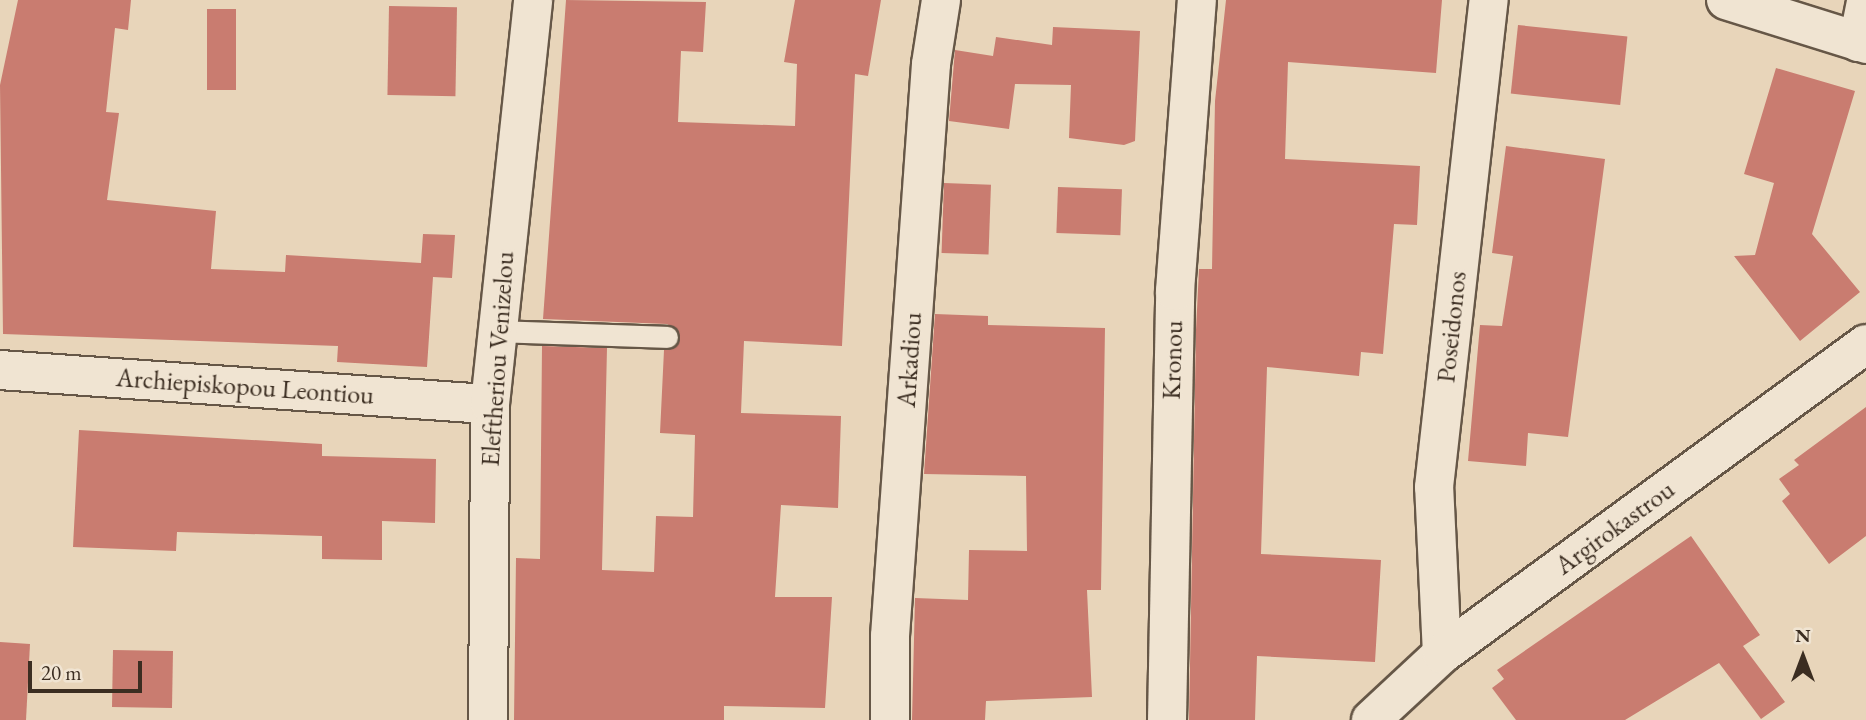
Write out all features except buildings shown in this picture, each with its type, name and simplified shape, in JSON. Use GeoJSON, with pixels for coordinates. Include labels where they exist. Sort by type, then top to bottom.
{"type":"FeatureCollection","features":[{"type":"Feature","properties":{"kind":"street","name":"Eleftheriou Venizelou"},"geometry":{"type":"LineString","coordinates":[[488,720],[490,404],[533,0]]}},
{"type":"Feature","properties":{"kind":"street","name":"Arkadiou"},"geometry":{"type":"LineString","coordinates":[[890,720],[892,609],[931,64],[941,0]]}},
{"type":"Feature","properties":{"kind":"street","name":"Kronou"},"geometry":{"type":"LineString","coordinates":[[1167,720],[1175,291],[1197,0]]}},
{"type":"Feature","properties":{"kind":"street","name":"Poseidonos"},"geometry":{"type":"LineString","coordinates":[[1443,654],[1434,487],[1489,0]]}},
{"type":"Feature","properties":{"kind":"street"},"geometry":{"type":"LineString","coordinates":[[1726,0],[1862,43],[1866,2]]}},
{"type":"Feature","properties":{"kind":"street","name":"Argirokastrou"},"geometry":{"type":"LineString","coordinates":[[1371,720],[1443,654],[1866,344]]}},
{"type":"Feature","properties":{"kind":"street","name":"Archiepiskopou Leontiou"},"geometry":{"type":"LineString","coordinates":[[0,370],[490,404]]}},
{"type":"Feature","properties":{"kind":"lane"},"geometry":{"type":"LineString","coordinates":[[498,331],[667,337]]}}]}
